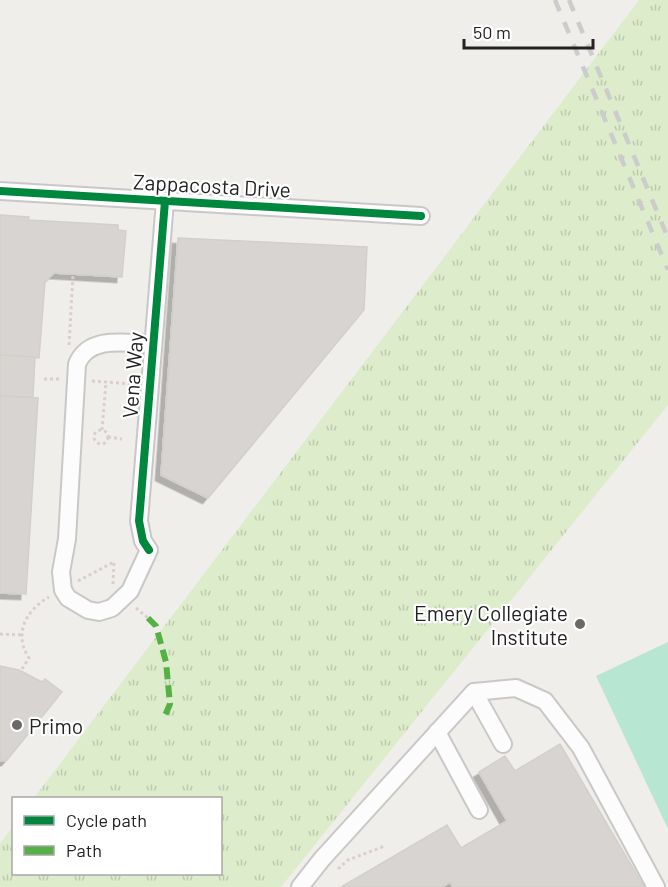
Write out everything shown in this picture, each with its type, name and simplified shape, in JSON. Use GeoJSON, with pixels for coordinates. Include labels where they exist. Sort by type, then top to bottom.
{"type":"FeatureCollection","features":[{"type":"Feature","properties":{"kind":"street","name":"Zappacosta Drive"},"geometry":{"type":"LineString","coordinates":[[0,191],[421,216]]}},
{"type":"Feature","properties":{"kind":"street","name":"Vena Way"},"geometry":{"type":"LineString","coordinates":[[76,380],[67,539],[61,572],[63,590],[68,598],[88,610],[99,612],[112,608],[130,591],[148,550],[143,541],[139,520],[165,201]]}},
{"type":"Feature","properties":{"kind":"street"},"geometry":{"type":"LineString","coordinates":[[76,380],[80,357],[99,344],[152,345]]}},
{"type":"Feature","properties":{"kind":"street"},"geometry":{"type":"LineString","coordinates":[[300,887],[474,692],[516,688],[545,701],[581,748],[656,887]]}},
{"type":"Feature","properties":{"kind":"street"},"geometry":{"type":"LineString","coordinates":[[474,692],[503,744]]}},
{"type":"Feature","properties":{"kind":"street"},"geometry":{"type":"LineString","coordinates":[[437,732],[479,810]]}},
{"type":"Feature","properties":{"kind":"path"},"geometry":{"type":"LineString","coordinates":[[69,350],[73,275]]}},
{"type":"Feature","properties":{"kind":"path"},"geometry":{"type":"LineString","coordinates":[[44,379],[150,385]]}},
{"type":"Feature","properties":{"kind":"path"},"geometry":{"type":"LineString","coordinates":[[106,382],[102,430],[108,437],[122,439]]}},
{"type":"Feature","properties":{"kind":"path"},"geometry":{"type":"LineString","coordinates":[[102,430],[94,435],[96,442],[105,443],[108,437]]}},
{"type":"Feature","properties":{"kind":"path"},"geometry":{"type":"LineString","coordinates":[[0,634],[21,635]]}},
{"type":"Feature","properties":{"kind":"path"},"geometry":{"type":"LineString","coordinates":[[333,872],[348,860],[385,846]]}},
{"type":"Feature","properties":{"kind":"green space"},"geometry":{"type":"Polygon","coordinates":[[[639,0],[668,0],[668,405],[281,887],[0,887],[0,844],[12,827],[12,875],[222,875],[222,797],[35,797],[639,0]]]}},
{"type":"Feature","properties":{"kind":"green space"},"geometry":{"type":"Polygon","coordinates":[[[668,642],[668,829],[596,676],[668,642]]]}},
{"type":"Feature","properties":{"kind":"building"},"geometry":{"type":"Polygon","coordinates":[[[0,215],[29,217],[28,220],[118,225],[118,230],[126,231],[122,277],[54,273],[45,282],[39,358],[0,355],[0,215]]]}},
{"type":"Feature","properties":{"kind":"building"},"geometry":{"type":"Polygon","coordinates":[[[178,238],[367,247],[364,310],[208,498],[161,475],[178,238]]]}},
{"type":"Feature","properties":{"kind":"building"},"geometry":{"type":"Polygon","coordinates":[[[0,355],[35,357],[33,397],[0,396],[0,355]]]}},
{"type":"Feature","properties":{"kind":"building"},"geometry":{"type":"Polygon","coordinates":[[[0,396],[38,398],[26,594],[0,593],[0,396]]]}},
{"type":"Feature","properties":{"kind":"building","name":"Primo"},"geometry":{"type":"Polygon","coordinates":[[[0,666],[19,670],[42,682],[45,679],[62,692],[7,760],[0,761],[0,666]]]}},
{"type":"Feature","properties":{"kind":"building"},"geometry":{"type":"Polygon","coordinates":[[[560,744],[644,887],[453,887],[450,882],[442,887],[341,887],[447,825],[461,848],[507,821],[479,772],[505,756],[515,771],[560,744]]]}},
{"type":"Feature","properties":{"kind":"railway"},"geometry":{"type":"LineString","coordinates":[[555,0],[668,270]]}},
{"type":"Feature","properties":{"kind":"railway"},"geometry":{"type":"LineString","coordinates":[[569,0],[668,238]]}},
{"type":"Feature","properties":{"kind":"marked path"},"geometry":{"type":"LineString","coordinates":[[148,618],[156,626],[166,662],[170,704],[164,718]]}},
{"type":"Feature","properties":{"kind":"cycle path"},"geometry":{"type":"LineString","coordinates":[[0,191],[421,216]]}},
{"type":"Feature","properties":{"kind":"cycle path"},"geometry":{"type":"LineString","coordinates":[[149,550],[143,541],[139,521],[165,201]]}},
{"type":"Feature","properties":{"kind":"place","name":"Emery Collegiate Institute"},"geometry":{"type":"Point","coordinates":[580,624]}},
{"type":"Feature","properties":{"kind":"place","name":"Primo"},"geometry":{"type":"Point","coordinates":[17,725]}}]}
